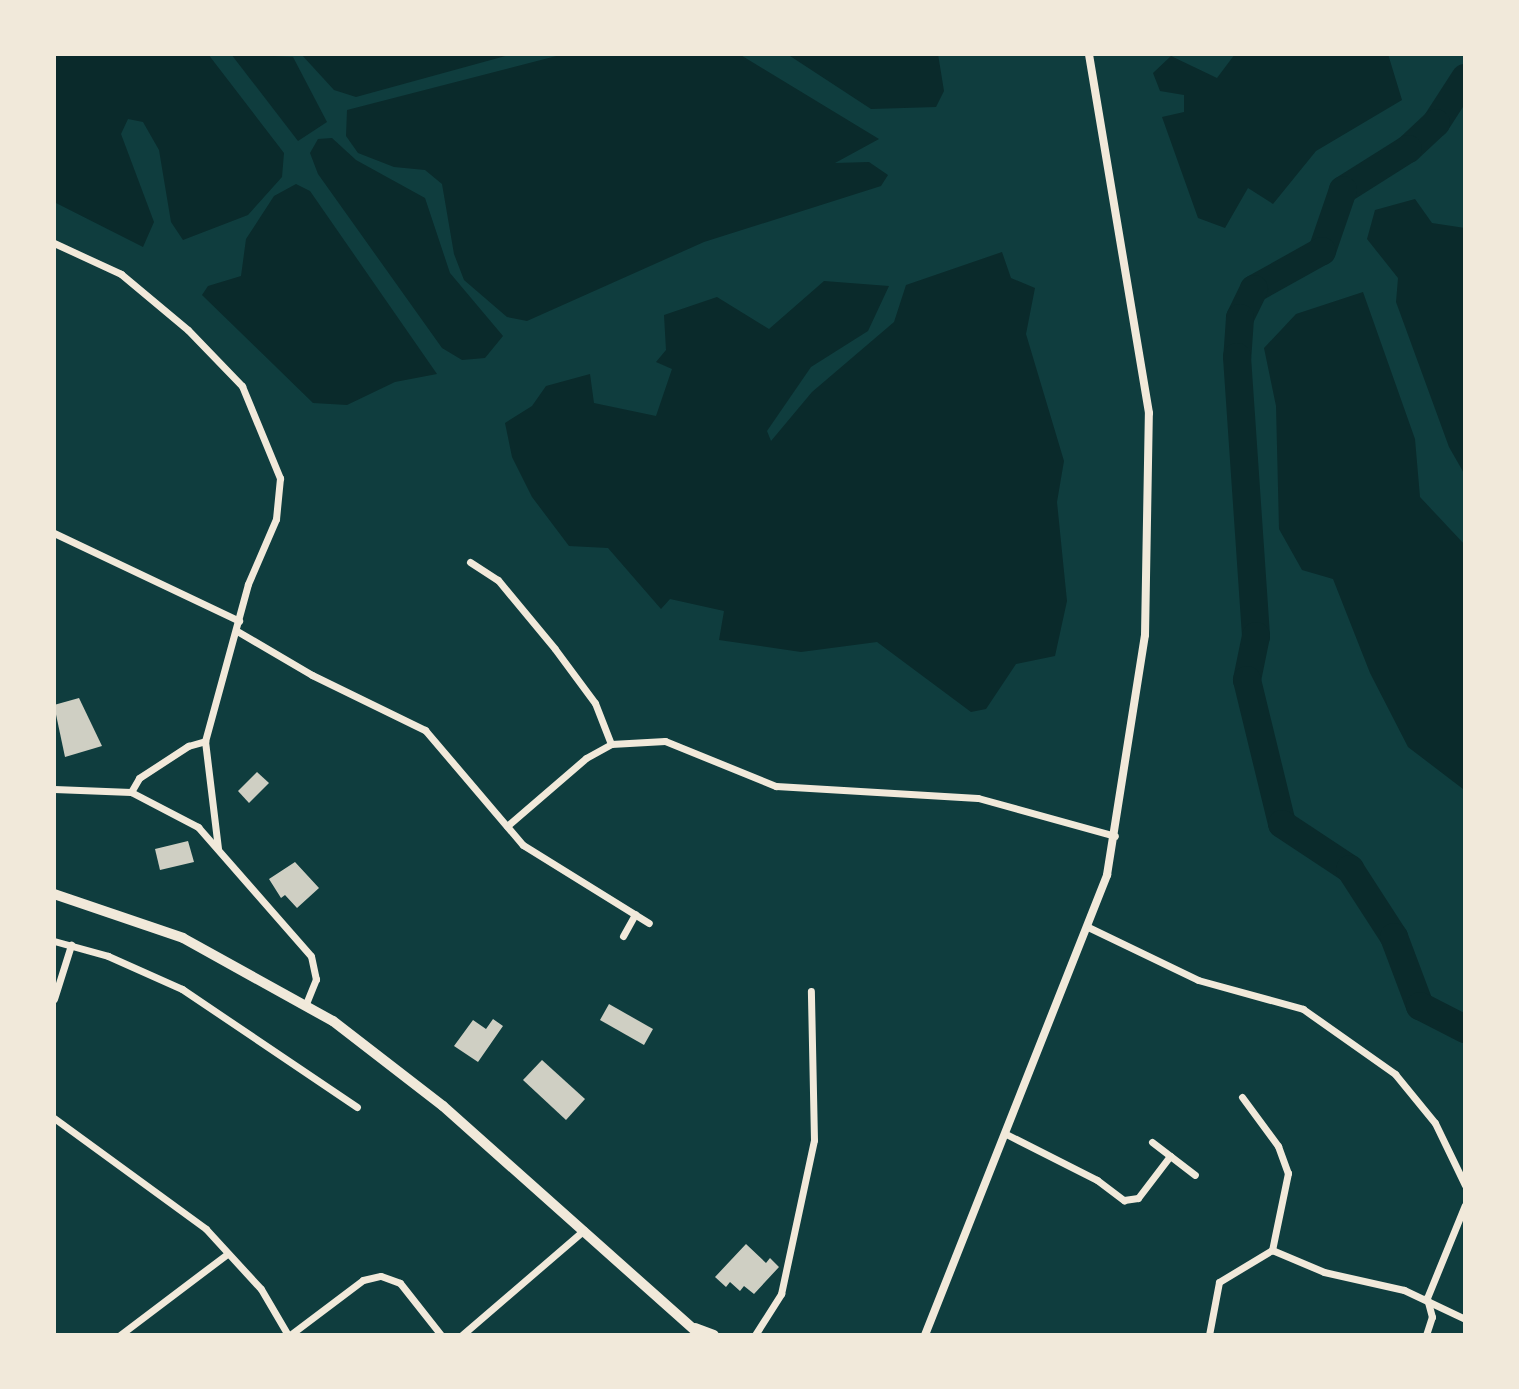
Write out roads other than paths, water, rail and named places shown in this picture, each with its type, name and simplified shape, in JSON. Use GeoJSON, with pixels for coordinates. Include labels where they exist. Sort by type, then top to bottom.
{"type":"FeatureCollection","features":[{"type":"Feature","properties":{"kind":"main road"},"geometry":{"type":"LineString","coordinates":[[54,894],[183,938],[306,1004],[404,1073],[698,1332],[714,1335]]}},
{"type":"Feature","properties":{"kind":"street"},"geometry":{"type":"LineString","coordinates":[[925,1335],[1008,1135],[1088,927],[1115,836],[1145,635],[1149,413],[1089,54]]}},
{"type":"Feature","properties":{"kind":"street"},"geometry":{"type":"LineString","coordinates":[[54,243],[121,274],[188,330],[242,386],[280,478],[276,519],[248,584],[205,741],[218,848]]}},
{"type":"Feature","properties":{"kind":"street"},"geometry":{"type":"LineString","coordinates":[[54,533],[239,621]]}},
{"type":"Feature","properties":{"kind":"street"},"geometry":{"type":"LineString","coordinates":[[470,562],[498,580],[555,649],[595,703],[611,744]]}},
{"type":"Feature","properties":{"kind":"street"},"geometry":{"type":"LineString","coordinates":[[237,631],[312,675],[425,730],[507,826],[536,854],[649,923]]}},
{"type":"Feature","properties":{"kind":"street"},"geometry":{"type":"LineString","coordinates":[[131,792],[139,778],[188,746],[205,741]]}},
{"type":"Feature","properties":{"kind":"street"},"geometry":{"type":"LineString","coordinates":[[507,826],[586,758],[611,744],[665,741],[776,786],[978,798],[1115,836]]}},
{"type":"Feature","properties":{"kind":"street"},"geometry":{"type":"LineString","coordinates":[[54,789],[131,792],[177,813],[218,848],[311,956],[316,979],[306,1004]]}},
{"type":"Feature","properties":{"kind":"street"},"geometry":{"type":"LineString","coordinates":[[623,936],[635,914]]}},
{"type":"Feature","properties":{"kind":"street"},"geometry":{"type":"LineString","coordinates":[[1088,927],[1198,980],[1303,1009],[1395,1074],[1435,1123],[1465,1185]]}},
{"type":"Feature","properties":{"kind":"street"},"geometry":{"type":"LineString","coordinates":[[54,941],[182,989],[357,1107]]}},
{"type":"Feature","properties":{"kind":"street"},"geometry":{"type":"LineString","coordinates":[[54,999],[71,945]]}},
{"type":"Feature","properties":{"kind":"street"},"geometry":{"type":"LineString","coordinates":[[755,1335],[781,1294],[814,1140],[811,991]]}},
{"type":"Feature","properties":{"kind":"street"},"geometry":{"type":"LineString","coordinates":[[1209,1335],[1219,1282],[1272,1250],[1288,1173],[1278,1146],[1242,1097]]}},
{"type":"Feature","properties":{"kind":"street"},"geometry":{"type":"LineString","coordinates":[[54,1118],[206,1229],[261,1289],[289,1335],[363,1280],[381,1276],[400,1283],[441,1335]]}},
{"type":"Feature","properties":{"kind":"street"},"geometry":{"type":"LineString","coordinates":[[1008,1135],[1097,1180],[1124,1200],[1138,1198],[1170,1156]]}},
{"type":"Feature","properties":{"kind":"street"},"geometry":{"type":"LineString","coordinates":[[1152,1142],[1195,1175]]}},
{"type":"Feature","properties":{"kind":"street"},"geometry":{"type":"LineString","coordinates":[[1426,1335],[1432,1317],[1427,1298],[1465,1205]]}},
{"type":"Feature","properties":{"kind":"street"},"geometry":{"type":"LineString","coordinates":[[462,1335],[584,1230]]}},
{"type":"Feature","properties":{"kind":"street"},"geometry":{"type":"LineString","coordinates":[[1272,1250],[1324,1272],[1427,1298],[1465,1319]]}},
{"type":"Feature","properties":{"kind":"street"},"geometry":{"type":"LineString","coordinates":[[120,1335],[227,1254]]}},
{"type":"Feature","properties":{"kind":"water"},"geometry":{"type":"Polygon","coordinates":[[[54,54],[208,54],[284,153],[282,177],[248,215],[183,240],[171,222],[159,150],[143,122],[128,119],[121,134],[154,222],[143,247],[54,202],[54,54]]]}},
{"type":"Feature","properties":{"kind":"water"},"geometry":{"type":"Polygon","coordinates":[[[231,54],[293,57],[327,122],[298,141],[231,54]]]}},
{"type":"Feature","properties":{"kind":"water"},"geometry":{"type":"Polygon","coordinates":[[[301,54],[513,54],[356,97],[334,90],[301,54]]]}},
{"type":"Feature","properties":{"kind":"water"},"geometry":{"type":"Polygon","coordinates":[[[564,54],[739,54],[879,139],[835,163],[869,162],[888,175],[881,186],[704,242],[527,321],[507,317],[464,280],[454,254],[442,184],[425,170],[394,167],[358,153],[346,136],[347,110],[564,54]]]}},
{"type":"Feature","properties":{"kind":"water"},"geometry":{"type":"Polygon","coordinates":[[[787,54],[938,54],[944,91],[936,107],[871,109],[787,54]]]}},
{"type":"Feature","properties":{"kind":"water"},"geometry":{"type":"Polygon","coordinates":[[[1235,54],[1388,54],[1402,100],[1316,151],[1273,204],[1248,188],[1225,228],[1198,218],[1162,117],[1184,112],[1184,95],[1160,91],[1153,73],[1171,56],[1217,78],[1235,54]]]}},
{"type":"Feature","properties":{"kind":"water"},"geometry":{"type":"Polygon","coordinates":[[[332,138],[356,160],[425,198],[450,273],[503,336],[485,358],[462,360],[442,348],[318,174],[310,153],[318,139],[332,138]]]}},
{"type":"Feature","properties":{"kind":"water"},"geometry":{"type":"Polygon","coordinates":[[[296,184],[310,191],[437,374],[395,382],[347,405],[313,403],[202,295],[208,286],[241,276],[246,239],[274,196],[296,184]]]}},
{"type":"Feature","properties":{"kind":"water"},"geometry":{"type":"Polygon","coordinates":[[[1415,199],[1432,223],[1465,228],[1465,475],[1449,447],[1396,302],[1398,278],[1367,239],[1375,210],[1415,199]]]}},
{"type":"Feature","properties":{"kind":"water"},"geometry":{"type":"Polygon","coordinates":[[[1002,252],[1011,278],[1035,288],[1026,334],[1064,461],[1057,502],[1067,601],[1055,656],[1016,664],[986,709],[971,712],[877,642],[801,652],[719,640],[724,611],[670,599],[661,609],[608,548],[569,546],[532,497],[512,457],[505,423],[532,406],[546,386],[590,374],[594,403],[656,416],[672,369],[656,362],[666,350],[664,315],[717,297],[769,329],[824,281],[889,286],[868,331],[811,367],[767,431],[771,441],[812,392],[894,322],[906,285],[1002,252]]]}},
{"type":"Feature","properties":{"kind":"water"},"geometry":{"type":"Polygon","coordinates":[[[1363,292],[1415,439],[1420,497],[1465,545],[1463,789],[1408,747],[1370,673],[1333,579],[1302,570],[1279,529],[1276,406],[1264,348],[1296,314],[1363,292]]]}},
{"type":"Feature","properties":{"kind":"waterway"},"geometry":{"type":"LineString","coordinates":[[1465,78],[1436,123],[1408,149],[1343,190],[1322,251],[1254,289],[1240,318],[1237,357],[1256,636],[1247,680],[1282,824],[1350,869],[1394,937],[1420,1006],[1465,1029]]}}]}
